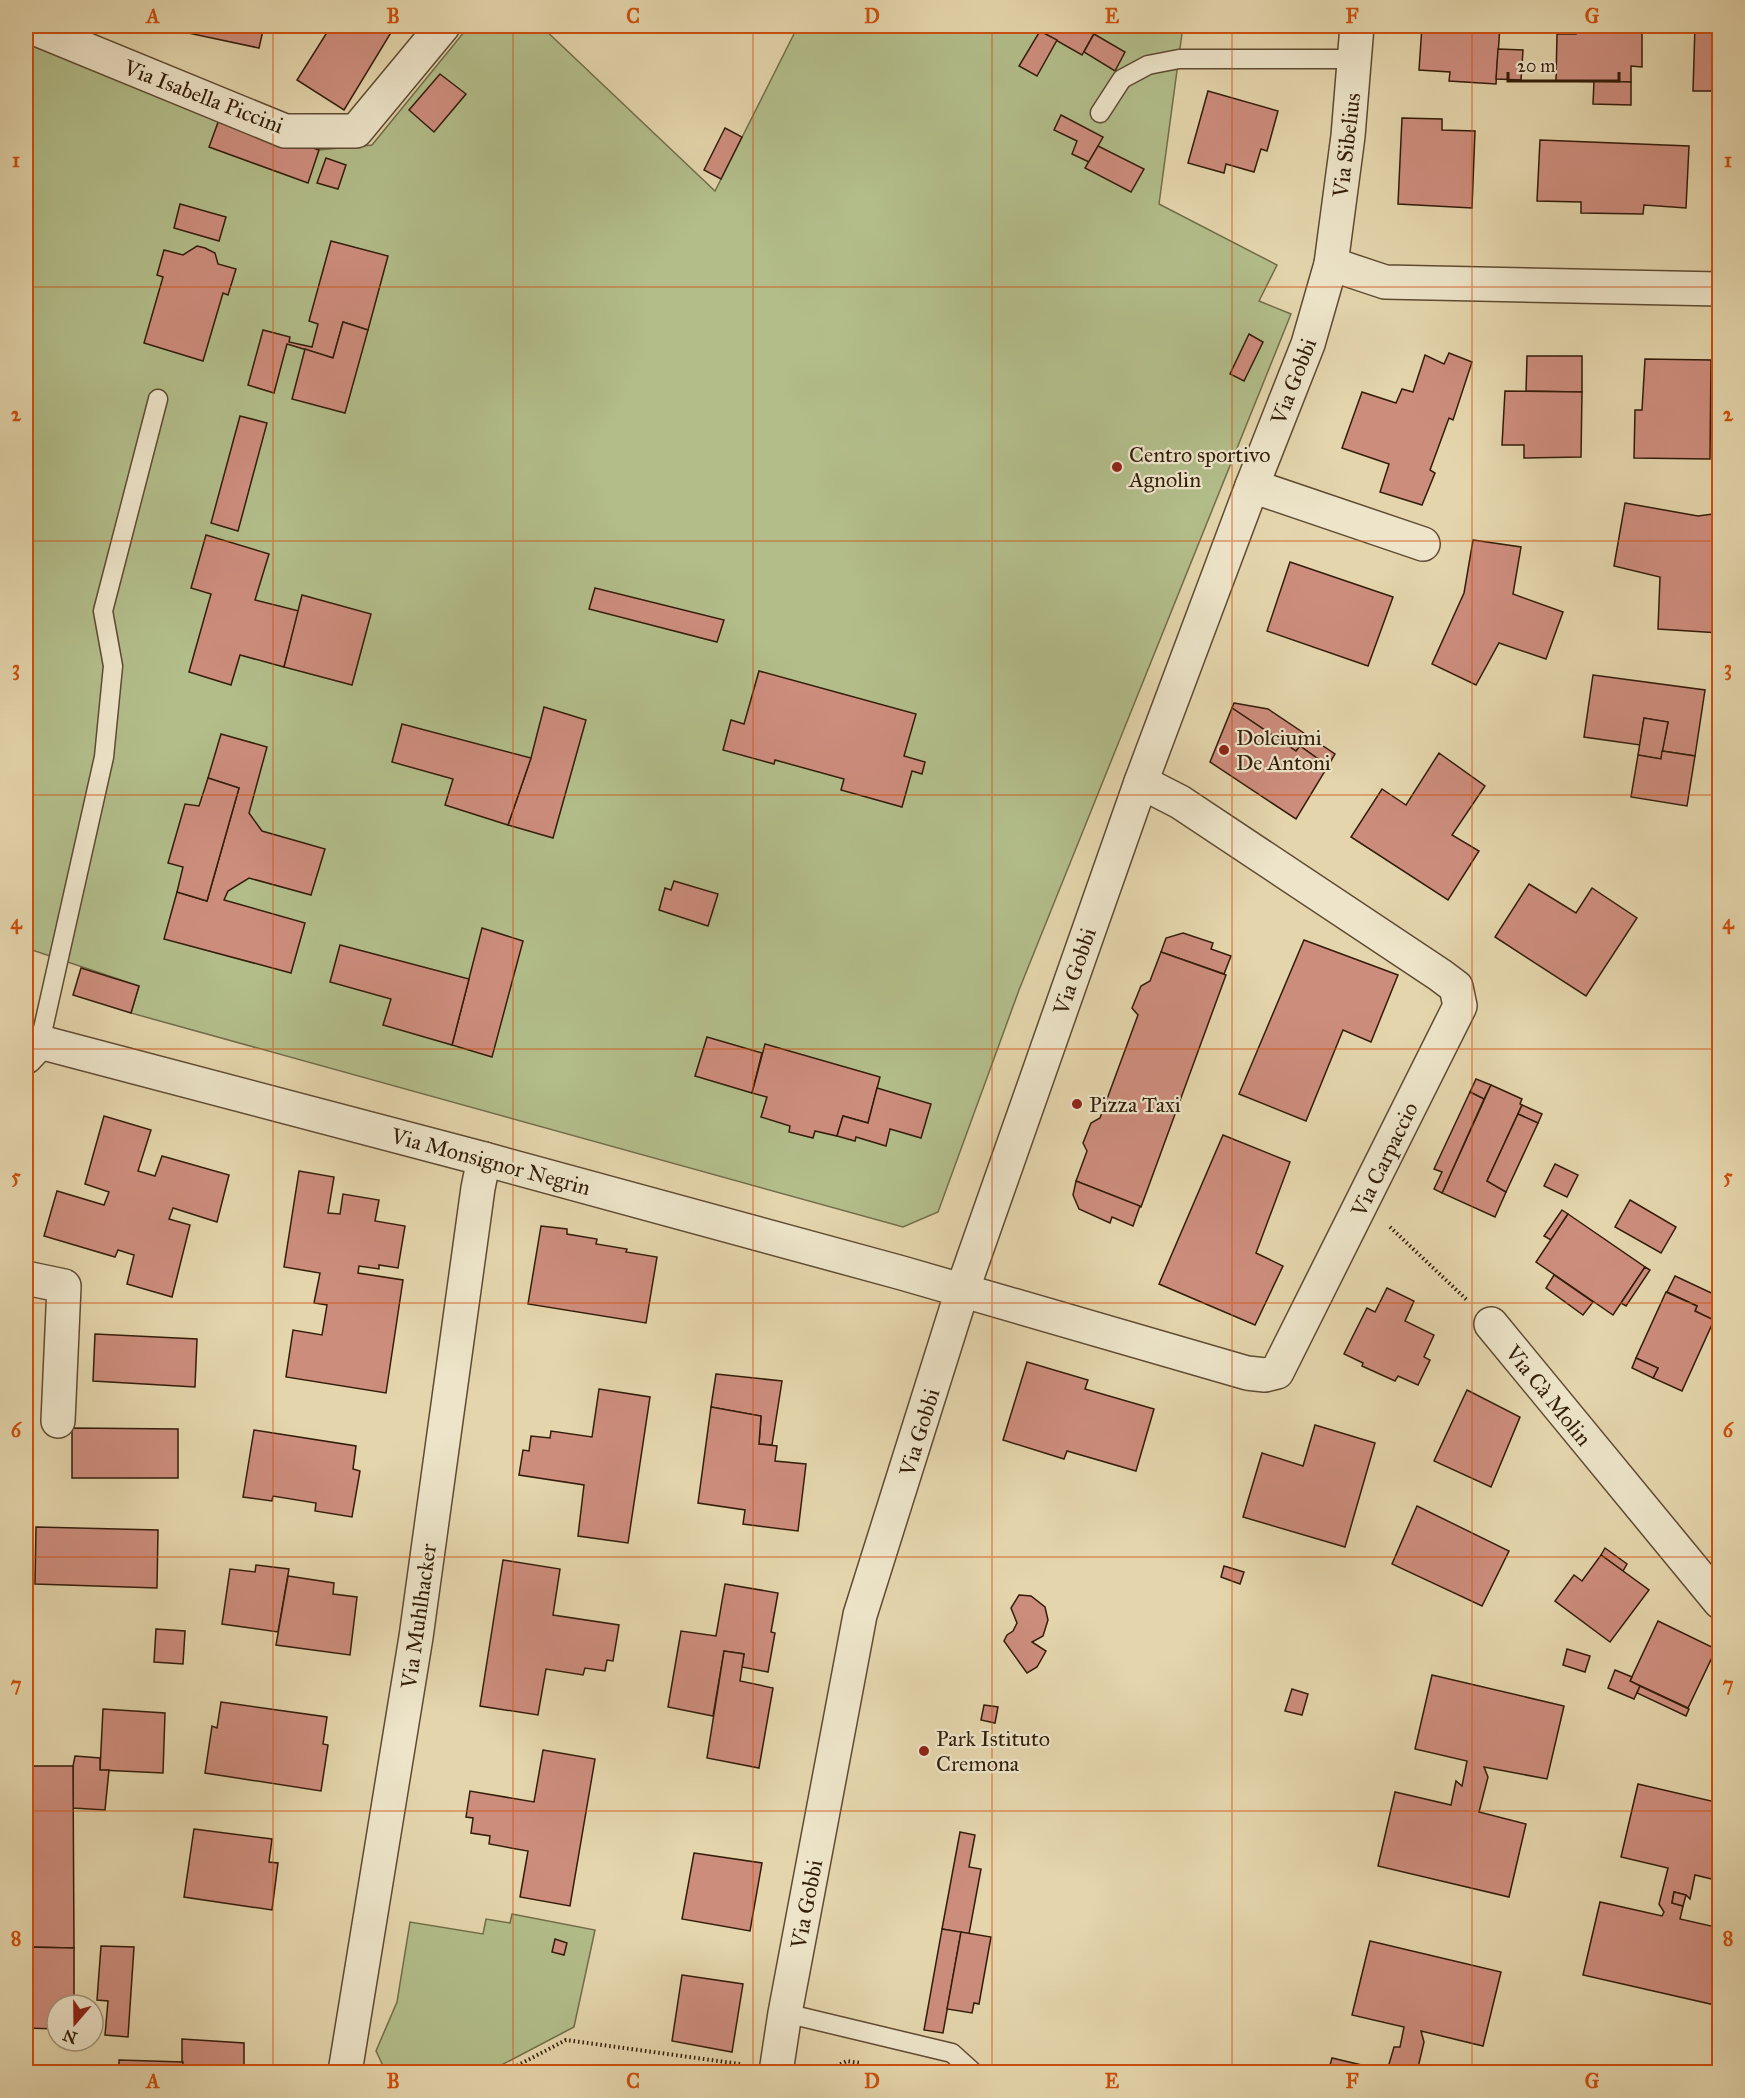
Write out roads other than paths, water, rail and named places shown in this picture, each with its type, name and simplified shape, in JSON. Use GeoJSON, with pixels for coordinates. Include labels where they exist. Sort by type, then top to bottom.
{"type":"FeatureCollection","features":[{"type":"Feature","properties":{"kind":"street","name":"Via Isabella Piccini"},"geometry":{"type":"LineString","coordinates":[[29,26],[285,131],[356,132],[444,26]]}},
{"type":"Feature","properties":{"kind":"street","name":"Via Sibelius"},"geometry":{"type":"LineString","coordinates":[[1331,264],[1356,59],[1357,26]]}},
{"type":"Feature","properties":{"kind":"street"},"geometry":{"type":"LineString","coordinates":[[1331,264],[1385,282],[1719,289]]}},
{"type":"Feature","properties":{"kind":"street","name":"Via Gobbi"},"geometry":{"type":"LineString","coordinates":[[776,2070],[860,1615],[962,1291],[1141,782],[1308,344],[1331,264]]}},
{"type":"Feature","properties":{"kind":"street"},"geometry":{"type":"LineString","coordinates":[[1252,486],[1423,544]]}},
{"type":"Feature","properties":{"kind":"street","name":"Via Carpaccio"},"geometry":{"type":"LineString","coordinates":[[962,1291],[1246,1372],[1272,1374],[1277,1372],[1460,1006],[1456,987],[1180,802],[1141,782]]}},
{"type":"Feature","properties":{"kind":"street","name":"Via Monsignor Negrin"},"geometry":{"type":"LineString","coordinates":[[33,1049],[484,1159],[879,1266],[962,1291]]}},
{"type":"Feature","properties":{"kind":"street","name":"Via Muhlhacker"},"geometry":{"type":"LineString","coordinates":[[345,2073],[416,1637],[478,1188],[484,1159]]}},
{"type":"Feature","properties":{"kind":"street"},"geometry":{"type":"LineString","coordinates":[[26,1278],[64,1286],[58,1422]]}},
{"type":"Feature","properties":{"kind":"street","name":"Via Cà Molin"},"geometry":{"type":"LineString","coordinates":[[1491,1324],[1719,1602]]}},
{"type":"Feature","properties":{"kind":"lane"},"geometry":{"type":"LineString","coordinates":[[1100,113],[1122,79],[1148,65],[1179,59],[1356,59]]}},
{"type":"Feature","properties":{"kind":"lane"},"geometry":{"type":"LineString","coordinates":[[33,1049],[105,757],[113,666],[103,611],[158,399]]}},
{"type":"Feature","properties":{"kind":"lane"},"geometry":{"type":"LineString","coordinates":[[785,2013],[952,2053],[973,2073]]}},
{"type":"Feature","properties":{"kind":"place","name":"Centro sportivo Agnolin"},"geometry":{"type":"Point","coordinates":[1117,467]}},
{"type":"Feature","properties":{"kind":"place","name":"Dolciumi De Antoni"},"geometry":{"type":"Point","coordinates":[1224,750]}},
{"type":"Feature","properties":{"kind":"place","name":"Pizza Taxi"},"geometry":{"type":"Point","coordinates":[1077,1104]}},
{"type":"Feature","properties":{"kind":"place","name":"Park Istituto Cremona"},"geometry":{"type":"Point","coordinates":[924,1751]}}]}
